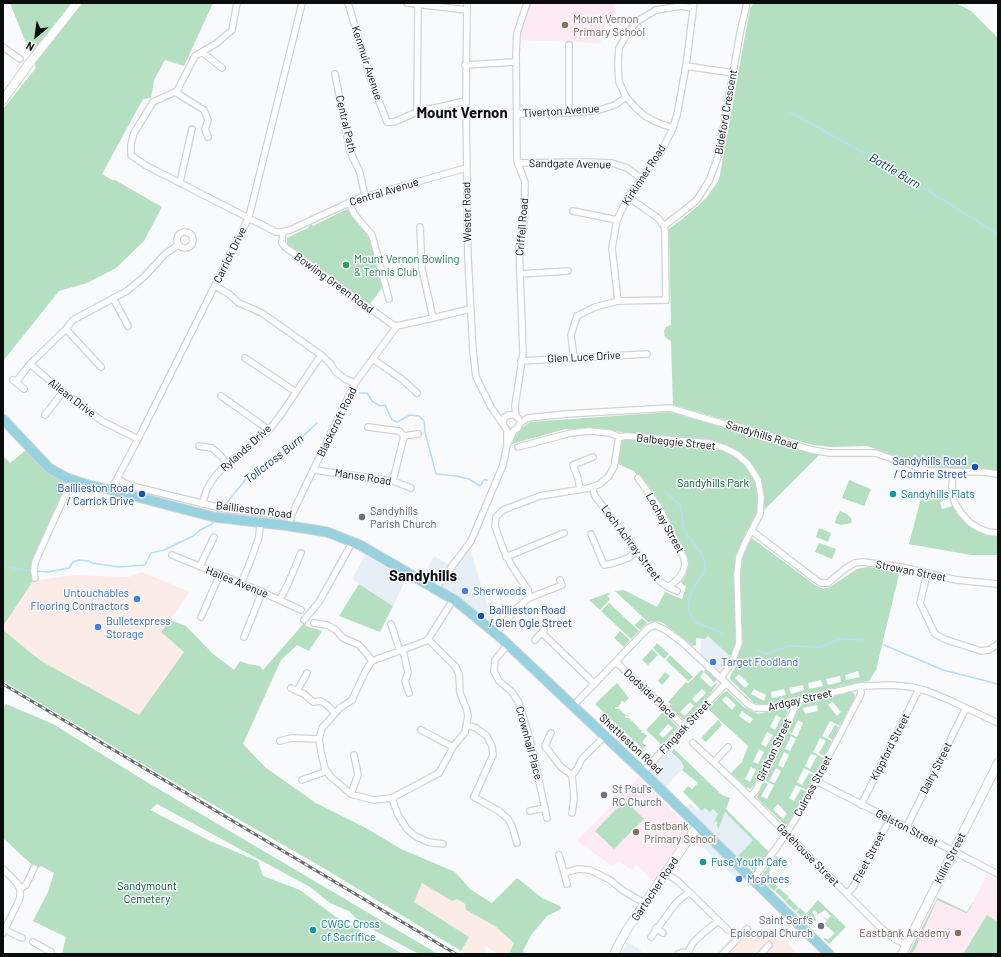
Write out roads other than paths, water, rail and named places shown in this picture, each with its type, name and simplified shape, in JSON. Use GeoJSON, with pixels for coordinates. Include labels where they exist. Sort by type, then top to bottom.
{"type":"FeatureCollection","features":[{"type":"Feature","properties":{"kind":"main road"},"geometry":{"type":"LineString","coordinates":[[3,100],[28,65],[77,3]]}},
{"type":"Feature","properties":{"kind":"main road","name":"Baillieston Road"},"geometry":{"type":"LineString","coordinates":[[3,419],[49,468],[72,480],[217,518],[260,523],[291,521],[327,532],[353,542],[435,589],[466,608],[498,635]]}},
{"type":"Feature","properties":{"kind":"main road","name":"Shettleston Road"},"geometry":{"type":"LineString","coordinates":[[498,635],[698,825],[829,954]]}},
{"type":"Feature","properties":{"kind":"main road","name":"Killin Street"},"geometry":{"type":"LineString","coordinates":[[902,954],[998,763]]}},
{"type":"Feature","properties":{"kind":"main road","name":"Gartocher Road"},"geometry":{"type":"LineString","coordinates":[[614,954],[626,931],[698,825]]}},
{"type":"Feature","properties":{"kind":"street"},"geometry":{"type":"LineString","coordinates":[[237,3],[232,30],[216,43],[195,56],[177,91],[152,102],[134,133],[131,144],[131,155],[145,165],[276,232],[283,232]]}},
{"type":"Feature","properties":{"kind":"street","name":"Carrick Drive"},"geometry":{"type":"LineString","coordinates":[[111,490],[118,479],[249,217],[302,3]]}},
{"type":"Feature","properties":{"kind":"street","name":"Kenmuir Avenue"},"geometry":{"type":"LineString","coordinates":[[348,3],[371,80],[387,122],[394,122],[417,112]]}},
{"type":"Feature","properties":{"kind":"street"},"geometry":{"type":"LineString","coordinates":[[407,3],[467,10]]}},
{"type":"Feature","properties":{"kind":"street","name":"Wester Road"},"geometry":{"type":"LineString","coordinates":[[467,3],[466,168],[470,309],[475,374],[479,384],[498,415],[504,421]]}},
{"type":"Feature","properties":{"kind":"street","name":"Criffell Road"},"geometry":{"type":"LineString","coordinates":[[516,418],[515,406],[523,353],[519,245],[524,225],[526,182],[518,163],[516,62],[517,33],[527,3]]}},
{"type":"Feature","properties":{"kind":"street","name":"Bideford Crescent"},"geometry":{"type":"LineString","coordinates":[[664,226],[696,201],[709,181],[719,154],[747,3]]}},
{"type":"Feature","properties":{"kind":"street"},"geometry":{"type":"LineString","coordinates":[[418,4],[417,112],[466,101]]}},
{"type":"Feature","properties":{"kind":"street"},"geometry":{"type":"LineString","coordinates":[[673,128],[645,116],[626,97],[618,82],[619,48],[626,34],[636,22],[656,10],[694,5]]}},
{"type":"Feature","properties":{"kind":"street","name":"Kirkinner Road"},"geometry":{"type":"LineString","coordinates":[[618,301],[612,248],[617,220],[628,197],[661,152],[673,128],[677,115],[686,66],[694,5]]}},
{"type":"Feature","properties":{"kind":"street"},"geometry":{"type":"LineString","coordinates":[[569,46],[569,113]]}},
{"type":"Feature","properties":{"kind":"street"},"geometry":{"type":"LineString","coordinates":[[3,47],[20,59]]}},
{"type":"Feature","properties":{"kind":"street"},"geometry":{"type":"LineString","coordinates":[[202,52],[222,68]]}},
{"type":"Feature","properties":{"kind":"street"},"geometry":{"type":"LineString","coordinates":[[214,62],[220,58]]}},
{"type":"Feature","properties":{"kind":"street"},"geometry":{"type":"LineString","coordinates":[[466,65],[516,62]]}},
{"type":"Feature","properties":{"kind":"street"},"geometry":{"type":"LineString","coordinates":[[686,66],[733,73]]}},
{"type":"Feature","properties":{"kind":"street","name":"Central Path"},"geometry":{"type":"LineString","coordinates":[[335,74],[350,151],[360,173],[365,196]]}},
{"type":"Feature","properties":{"kind":"street"},"geometry":{"type":"LineString","coordinates":[[175,92],[204,110],[208,120],[205,129],[208,137]]}},
{"type":"Feature","properties":{"kind":"street","name":"Tiverton Avenue"},"geometry":{"type":"LineString","coordinates":[[517,114],[569,113],[599,110],[615,105],[626,97]]}},
{"type":"Feature","properties":{"kind":"street"},"geometry":{"type":"LineString","coordinates":[[180,182],[192,129]]}},
{"type":"Feature","properties":{"kind":"street","name":"Sandgate Avenue"},"geometry":{"type":"LineString","coordinates":[[518,163],[612,163],[627,168],[642,179]]}},
{"type":"Feature","properties":{"kind":"street","name":"Central Avenue"},"geometry":{"type":"LineString","coordinates":[[283,232],[365,196],[466,168]]}},
{"type":"Feature","properties":{"kind":"street"},"geometry":{"type":"LineString","coordinates":[[574,358],[571,335],[578,316],[595,307],[618,301],[666,300],[664,226],[658,218],[628,197]]}},
{"type":"Feature","properties":{"kind":"street"},"geometry":{"type":"LineString","coordinates":[[349,202],[354,214],[372,235],[390,299]]}},
{"type":"Feature","properties":{"kind":"street"},"geometry":{"type":"LineString","coordinates":[[573,211],[617,220]]}},
{"type":"Feature","properties":{"kind":"street"},"geometry":{"type":"LineString","coordinates":[[420,227],[422,268],[433,318]]}},
{"type":"Feature","properties":{"kind":"street","name":"Bowling Green Road"},"geometry":{"type":"LineString","coordinates":[[283,232],[282,243],[286,248],[390,324],[397,326]]}},
{"type":"Feature","properties":{"kind":"street"},"geometry":{"type":"LineString","coordinates":[[24,389],[14,381],[66,329],[73,320],[127,291],[165,254],[178,245]]}},
{"type":"Feature","properties":{"kind":"street"},"geometry":{"type":"LineString","coordinates":[[520,274],[568,272]]}},
{"type":"Feature","properties":{"kind":"street"},"geometry":{"type":"LineString","coordinates":[[215,286],[229,294],[239,303],[262,313],[321,355],[335,371],[345,379],[355,383]]}},
{"type":"Feature","properties":{"kind":"street"},"geometry":{"type":"LineString","coordinates":[[113,298],[127,324],[132,318]]}},
{"type":"Feature","properties":{"kind":"street"},"geometry":{"type":"LineString","coordinates":[[397,326],[470,309]]}},
{"type":"Feature","properties":{"kind":"street","name":"Blackcroft Road"},"geometry":{"type":"LineString","coordinates":[[291,521],[355,383],[397,326]]}},
{"type":"Feature","properties":{"kind":"street"},"geometry":{"type":"LineString","coordinates":[[66,329],[101,366]]}},
{"type":"Feature","properties":{"kind":"street","name":"Glen Luce Drive"},"geometry":{"type":"LineString","coordinates":[[521,361],[647,354]]}},
{"type":"Feature","properties":{"kind":"street","name":"Rylands Drive"},"geometry":{"type":"LineString","coordinates":[[202,504],[207,489],[215,476],[269,430],[321,355]]}},
{"type":"Feature","properties":{"kind":"street"},"geometry":{"type":"LineString","coordinates":[[245,358],[296,392]]}},
{"type":"Feature","properties":{"kind":"street"},"geometry":{"type":"LineString","coordinates":[[373,359],[417,393]]}},
{"type":"Feature","properties":{"kind":"street","name":"Ailean Drive"},"geometry":{"type":"LineString","coordinates":[[30,364],[63,392],[102,421],[138,439]]}},
{"type":"Feature","properties":{"kind":"street"},"geometry":{"type":"LineString","coordinates":[[45,415],[63,392]]}},
{"type":"Feature","properties":{"kind":"street"},"geometry":{"type":"LineString","coordinates":[[222,396],[269,430]]}},
{"type":"Feature","properties":{"kind":"street","name":"Sandyhills Road"},"geometry":{"type":"LineString","coordinates":[[504,421],[516,418],[525,420],[566,414],[675,409],[812,450],[830,453],[875,453],[926,470],[998,474]]}},
{"type":"Feature","properties":{"kind":"street","name":"Sandyhills Road"},"geometry":{"type":"LineString","coordinates":[[507,445],[514,430],[518,428],[516,418]]}},
{"type":"Feature","properties":{"kind":"street"},"geometry":{"type":"LineString","coordinates":[[504,421],[507,430],[514,430]]}},
{"type":"Feature","properties":{"kind":"street"},"geometry":{"type":"LineString","coordinates":[[368,427],[399,430],[404,436]]}},
{"type":"Feature","properties":{"kind":"street","name":"Sandyhills Road"},"geometry":{"type":"LineString","coordinates":[[435,589],[471,541],[503,465],[507,445],[507,430]]}},
{"type":"Feature","properties":{"kind":"street","name":"Balbeggie Street"},"geometry":{"type":"LineString","coordinates":[[518,447],[571,433],[589,431],[610,433],[619,437],[627,436],[709,443],[725,448],[738,455],[748,464],[758,480],[761,492],[760,514],[742,550],[738,566],[739,643],[732,662],[721,678]]}},
{"type":"Feature","properties":{"kind":"street"},"geometry":{"type":"LineString","coordinates":[[404,436],[418,434]]}},
{"type":"Feature","properties":{"kind":"street"},"geometry":{"type":"LineString","coordinates":[[393,481],[404,436]]}},
{"type":"Feature","properties":{"kind":"street"},"geometry":{"type":"LineString","coordinates":[[529,598],[528,590],[506,557],[495,526],[496,517],[498,514],[540,496],[592,487],[606,480],[613,470],[619,437]]}},
{"type":"Feature","properties":{"kind":"street"},"geometry":{"type":"LineString","coordinates":[[199,446],[212,448],[228,464]]}},
{"type":"Feature","properties":{"kind":"street"},"geometry":{"type":"LineString","coordinates":[[580,489],[573,465],[593,457]]}},
{"type":"Feature","properties":{"kind":"street","name":"Manse Road"},"geometry":{"type":"LineString","coordinates":[[314,470],[393,481],[411,488]]}},
{"type":"Feature","properties":{"kind":"street"},"geometry":{"type":"LineString","coordinates":[[953,472],[953,496],[961,513],[969,522],[978,528],[988,532],[998,533]]}},
{"type":"Feature","properties":{"kind":"street","name":"Lochay Street"},"geometry":{"type":"LineString","coordinates":[[638,478],[658,507],[684,558],[685,564],[683,572],[678,579],[668,587]]}},
{"type":"Feature","properties":{"kind":"street"},"geometry":{"type":"LineString","coordinates":[[118,479],[128,485],[202,504],[291,521]]}},
{"type":"Feature","properties":{"kind":"street"},"geometry":{"type":"LineString","coordinates":[[35,578],[34,571],[36,562],[72,480]]}},
{"type":"Feature","properties":{"kind":"street","name":"Loch Achray Street"},"geometry":{"type":"LineString","coordinates":[[592,487],[595,496],[658,580],[677,591]]}},
{"type":"Feature","properties":{"kind":"street"},"geometry":{"type":"LineString","coordinates":[[241,583],[259,537],[260,523]]}},
{"type":"Feature","properties":{"kind":"street","name":"Strowan Street"},"geometry":{"type":"LineString","coordinates":[[752,531],[821,583],[828,583],[846,568],[855,563],[863,562],[901,567],[957,580],[998,584]]}},
{"type":"Feature","properties":{"kind":"street"},"geometry":{"type":"LineString","coordinates":[[506,557],[564,533]]}},
{"type":"Feature","properties":{"kind":"street"},"geometry":{"type":"LineString","coordinates":[[591,534],[604,565],[628,558],[636,552]]}},
{"type":"Feature","properties":{"kind":"street"},"geometry":{"type":"LineString","coordinates":[[200,566],[214,537]]}},
{"type":"Feature","properties":{"kind":"street"},"geometry":{"type":"LineString","coordinates":[[304,620],[319,602],[353,542]]}},
{"type":"Feature","properties":{"kind":"street"},"geometry":{"type":"LineString","coordinates":[[280,599],[301,552]]}},
{"type":"Feature","properties":{"kind":"street","name":"Hailes Avenue"},"geometry":{"type":"LineString","coordinates":[[172,555],[280,599],[302,610]]}},
{"type":"Feature","properties":{"kind":"street"},"geometry":{"type":"LineString","coordinates":[[201,617],[220,574]]}},
{"type":"Feature","properties":{"kind":"street"},"geometry":{"type":"LineString","coordinates":[[927,574],[920,603],[932,630],[937,636],[981,651],[989,650],[998,644]]}},
{"type":"Feature","properties":{"kind":"street"},"geometry":{"type":"LineString","coordinates":[[498,635],[518,608],[529,598],[562,585],[560,580]]}},
{"type":"Feature","properties":{"kind":"street"},"geometry":{"type":"LineString","coordinates":[[244,637],[262,592]]}},
{"type":"Feature","properties":{"kind":"street"},"geometry":{"type":"LineString","coordinates":[[428,639],[456,666],[459,674],[460,694],[467,710],[467,725],[465,732],[453,748],[440,773],[392,798],[373,800],[352,794],[331,777],[327,771],[320,752],[319,739],[322,728],[340,708],[352,700],[365,672],[372,661],[402,651],[428,639],[453,600]]}},
{"type":"Feature","properties":{"kind":"street"},"geometry":{"type":"LineString","coordinates":[[314,623],[327,625],[336,630],[343,638],[359,645],[372,661]]}},
{"type":"Feature","properties":{"kind":"street"},"geometry":{"type":"LineString","coordinates":[[391,624],[402,651],[408,673],[405,681],[409,693]]}},
{"type":"Feature","properties":{"kind":"street","name":"Ardgay Street"},"geometry":{"type":"LineString","coordinates":[[573,706],[649,627],[656,625],[682,642],[749,704],[756,708],[764,709],[860,686],[886,685],[919,689],[942,697],[998,723]]}},
{"type":"Feature","properties":{"kind":"street"},"geometry":{"type":"LineString","coordinates":[[535,640],[543,632],[595,684]]}},
{"type":"Feature","properties":{"kind":"street","name":"Crownhall Place"},"geometry":{"type":"LineString","coordinates":[[508,644],[495,660],[494,670],[499,681],[512,692],[519,703],[530,739],[547,818]]}},
{"type":"Feature","properties":{"kind":"street","name":"Dodside Place"},"geometry":{"type":"LineString","coordinates":[[616,662],[685,727]]}},
{"type":"Feature","properties":{"kind":"street"},"geometry":{"type":"LineString","coordinates":[[297,691],[306,673]]}},
{"type":"Feature","properties":{"kind":"street","name":"Fingask Street"},"geometry":{"type":"LineString","coordinates":[[643,772],[726,683]]}},
{"type":"Feature","properties":{"kind":"street","name":"Culross Street"},"geometry":{"type":"LineString","coordinates":[[753,879],[786,834],[816,781],[860,697],[860,686]]}},
{"type":"Feature","properties":{"kind":"street"},"geometry":{"type":"LineString","coordinates":[[291,688],[304,694],[313,702],[321,701],[335,713]]}},
{"type":"Feature","properties":{"kind":"street","name":"Kippford Street"},"geometry":{"type":"LineString","coordinates":[[860,805],[919,689]]}},
{"type":"Feature","properties":{"kind":"street","name":"Girthon Street"},"geometry":{"type":"LineString","coordinates":[[750,797],[756,790],[793,712],[793,702]]}},
{"type":"Feature","properties":{"kind":"street","name":"Dalry Street"},"geometry":{"type":"LineString","coordinates":[[906,828],[966,708]]}},
{"type":"Feature","properties":{"kind":"street"},"geometry":{"type":"LineString","coordinates":[[467,725],[476,728],[487,736],[492,746],[493,755],[474,797]]}},
{"type":"Feature","properties":{"kind":"street"},"geometry":{"type":"LineString","coordinates":[[422,730],[453,748]]}},
{"type":"Feature","properties":{"kind":"street"},"geometry":{"type":"LineString","coordinates":[[551,733],[545,746],[561,768],[572,775]]}},
{"type":"Feature","properties":{"kind":"street"},"geometry":{"type":"LineString","coordinates":[[572,813],[574,798],[572,775],[577,769],[581,760],[605,736]]}},
{"type":"Feature","properties":{"kind":"street"},"geometry":{"type":"LineString","coordinates":[[280,741],[291,738],[319,739]]}},
{"type":"Feature","properties":{"kind":"street","name":"Gatehouse Street"},"geometry":{"type":"LineString","coordinates":[[693,743],[750,797],[886,932],[906,945]]}},
{"type":"Feature","properties":{"kind":"street"},"geometry":{"type":"LineString","coordinates":[[714,762],[728,747]]}},
{"type":"Feature","properties":{"kind":"street"},"geometry":{"type":"LineString","coordinates":[[352,794],[358,775],[354,755]]}},
{"type":"Feature","properties":{"kind":"street"},"geometry":{"type":"LineString","coordinates":[[302,780],[327,771]]}},
{"type":"Feature","properties":{"kind":"street","name":"Gelston Street"},"geometry":{"type":"LineString","coordinates":[[816,781],[860,805],[998,874]]}},
{"type":"Feature","properties":{"kind":"street"},"geometry":{"type":"LineString","coordinates":[[468,798],[474,797],[499,811],[508,819],[512,826],[517,843]]}},
{"type":"Feature","properties":{"kind":"street"},"geometry":{"type":"LineString","coordinates":[[392,798],[398,815],[407,829],[415,836],[428,842],[443,844]]}},
{"type":"Feature","properties":{"kind":"street"},"geometry":{"type":"LineString","coordinates":[[530,811],[545,808]]}},
{"type":"Feature","properties":{"kind":"street","name":"Fleet Street"},"geometry":{"type":"LineString","coordinates":[[847,894],[853,887],[890,819]]}},
{"type":"Feature","properties":{"kind":"street"},"geometry":{"type":"LineString","coordinates":[[558,855],[567,884]]}},
{"type":"Feature","properties":{"kind":"street"},"geometry":{"type":"LineString","coordinates":[[20,889],[26,885],[34,868]]}},
{"type":"Feature","properties":{"kind":"street"},"geometry":{"type":"LineString","coordinates":[[3,869],[17,883],[20,889],[20,898],[4,931],[22,938]]}},
{"type":"Feature","properties":{"kind":"street"},"geometry":{"type":"LineString","coordinates":[[564,872],[578,869],[590,870],[610,880],[622,890],[644,904]]}},
{"type":"Feature","properties":{"kind":"street"},"geometry":{"type":"LineString","coordinates":[[665,873],[678,881],[728,930]]}},
{"type":"Feature","properties":{"kind":"street"},"geometry":{"type":"LineString","coordinates":[[651,937],[656,928],[676,903],[689,892]]}},
{"type":"Feature","properties":{"kind":"street"},"geometry":{"type":"LineString","coordinates":[[678,954],[683,952],[687,954],[693,943],[718,921]]}},
{"type":"Feature","properties":{"kind":"street"},"geometry":{"type":"LineString","coordinates":[[656,928],[663,933]]}},
{"type":"Feature","properties":{"kind":"street"},"geometry":{"type":"LineString","coordinates":[[724,954],[747,929]]}},
{"type":"Feature","properties":{"kind":"street"},"geometry":{"type":"LineString","coordinates":[[33,942],[43,951],[51,952]]}},
{"type":"Feature","properties":{"kind":"street"},"geometry":{"type":"LineString","coordinates":[[761,954],[769,945]]}},
{"type":"Feature","properties":{"kind":"waterway","name":"Battle Burn"},"geometry":{"type":"LineString","coordinates":[[790,112],[893,169],[998,234]]}},
{"type":"Feature","properties":{"kind":"waterway","name":"Tollcross Burn"},"geometry":{"type":"LineString","coordinates":[[359,393],[367,393],[372,401],[380,406],[385,405],[392,420],[397,422],[410,415],[419,416],[424,421],[425,432],[436,474],[469,479],[480,486],[484,480],[487,480]]}},
{"type":"Feature","properties":{"kind":"waterway","name":"Tollcross Burn"},"geometry":{"type":"LineString","coordinates":[[224,506],[246,479],[289,450],[317,423]]}},
{"type":"Feature","properties":{"kind":"waterway","name":"Tollcross Burn"},"geometry":{"type":"LineString","coordinates":[[665,492],[680,505],[684,530],[701,553],[705,563],[704,572],[690,594],[688,609],[695,622],[722,633]]}},
{"type":"Feature","properties":{"kind":"waterway","name":"Tollcross Burn"},"geometry":{"type":"LineString","coordinates":[[35,571],[48,572],[69,568],[73,562],[79,560],[119,567],[145,565],[151,553],[164,550],[193,536],[200,530],[212,524],[215,520]]}},
{"type":"Feature","properties":{"kind":"waterway","name":"Tollcross Burn"},"geometry":{"type":"LineString","coordinates":[[3,563],[9,567],[31,571]]}},
{"type":"Feature","properties":{"kind":"waterway","name":"Tollcross Burn"},"geometry":{"type":"LineString","coordinates":[[757,650],[767,654],[788,646],[820,647],[840,639],[862,640]]}},
{"type":"Feature","properties":{"kind":"waterway","name":"Tollcross Burn"},"geometry":{"type":"LineString","coordinates":[[884,645],[943,670],[998,684]]}},
{"type":"Feature","properties":{"kind":"railway"},"geometry":{"type":"LineString","coordinates":[[3,684],[456,954]]}},
{"type":"Feature","properties":{"kind":"place","name":"Mount Vernon Primary School"},"geometry":{"type":"Point","coordinates":[565,25]}},
{"type":"Feature","properties":{"kind":"place","name":"Mount Vernon Bowling & Tennis Club"},"geometry":{"type":"Point","coordinates":[346,265]}},
{"type":"Feature","properties":{"kind":"place","name":"Sandyhills Road / Comrie Street"},"geometry":{"type":"Point","coordinates":[975,467]}},
{"type":"Feature","properties":{"kind":"place","name":"Baillieston Road / Carrick Drive"},"geometry":{"type":"Point","coordinates":[142,494]}},
{"type":"Feature","properties":{"kind":"place","name":"Sandyhills Flats"},"geometry":{"type":"Point","coordinates":[893,494]}},
{"type":"Feature","properties":{"kind":"place","name":"Sandyhills Parish Church"},"geometry":{"type":"Point","coordinates":[362,517]}},
{"type":"Feature","properties":{"kind":"place","name":"Sherwoods"},"geometry":{"type":"Point","coordinates":[465,591]}},
{"type":"Feature","properties":{"kind":"place","name":"Untouchables Flooring Contractors"},"geometry":{"type":"Point","coordinates":[137,599]}},
{"type":"Feature","properties":{"kind":"place","name":"Baillieston Road / Glen Ogle Street"},"geometry":{"type":"Point","coordinates":[481,616]}},
{"type":"Feature","properties":{"kind":"place","name":"Bulletexpress Storage"},"geometry":{"type":"Point","coordinates":[98,627]}},
{"type":"Feature","properties":{"kind":"place","name":"Target Foodland"},"geometry":{"type":"Point","coordinates":[713,662]}},
{"type":"Feature","properties":{"kind":"place","name":"St Paul's RC Church"},"geometry":{"type":"Point","coordinates":[604,795]}},
{"type":"Feature","properties":{"kind":"place","name":"Eastbank Primary School"},"geometry":{"type":"Point","coordinates":[636,832]}},
{"type":"Feature","properties":{"kind":"place","name":"Fuse Youth Cafe"},"geometry":{"type":"Point","coordinates":[703,862]}},
{"type":"Feature","properties":{"kind":"place","name":"Mcphees"},"geometry":{"type":"Point","coordinates":[739,879]}},
{"type":"Feature","properties":{"kind":"place","name":"Saint Serf's Episcopal Church"},"geometry":{"type":"Point","coordinates":[821,926]}},
{"type":"Feature","properties":{"kind":"place","name":"CWGC Cross of Sacrifice"},"geometry":{"type":"Point","coordinates":[313,930]}},
{"type":"Feature","properties":{"kind":"place","name":"Eastbank Academy"},"geometry":{"type":"Point","coordinates":[958,933]}},
{"type":"Feature","properties":{"kind":"district","name":"Mount Vernon"},"geometry":{"type":"Point","coordinates":[462,113]}},
{"type":"Feature","properties":{"kind":"district","name":"Sandyhills"},"geometry":{"type":"Point","coordinates":[423,576]}},
{"type":"Feature","properties":{"kind":"park label","name":"Sandyhills Park"},"geometry":{"type":"Point","coordinates":[713,483]}},
{"type":"Feature","properties":{"kind":"park label","name":"Sandymount Cemetery"},"geometry":{"type":"Point","coordinates":[147,892]}}]}
